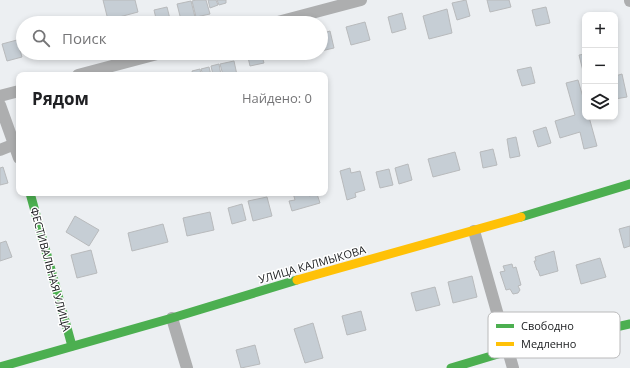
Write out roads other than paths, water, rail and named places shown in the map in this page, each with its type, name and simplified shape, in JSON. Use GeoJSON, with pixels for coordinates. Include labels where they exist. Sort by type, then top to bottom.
{"type":"FeatureCollection","features":[{"type":"Feature","properties":{"kind":"main road","name":"УЛИЦА КАЛМЫКОВА"},"geometry":{"type":"LineString","coordinates":[[0,367],[172,318],[327,271],[474,231],[630,184]]}},
{"type":"Feature","properties":{"kind":"main road","name":"ФЕСТИВАЛЬНАЯ УЛИЦА"},"geometry":{"type":"LineString","coordinates":[[31,196],[72,346]]}},
{"type":"Feature","properties":{"kind":"main road"},"geometry":{"type":"LineString","coordinates":[[620,326],[630,324]]}},
{"type":"Feature","properties":{"kind":"main road"},"geometry":{"type":"LineString","coordinates":[[452,368],[488,356]]}},
{"type":"Feature","properties":{"kind":"street"},"geometry":{"type":"LineString","coordinates":[[300,16],[361,0]]}},
{"type":"Feature","properties":{"kind":"street"},"geometry":{"type":"LineString","coordinates":[[89,72],[135,60]]}},
{"type":"Feature","properties":{"kind":"street"},"geometry":{"type":"LineString","coordinates":[[0,96],[16,92]]}},
{"type":"Feature","properties":{"kind":"street"},"geometry":{"type":"LineString","coordinates":[[0,105],[16,148]]}},
{"type":"Feature","properties":{"kind":"street"},"geometry":{"type":"LineString","coordinates":[[0,150],[15,144]]}},
{"type":"Feature","properties":{"kind":"street"},"geometry":{"type":"LineString","coordinates":[[474,231],[497,312]]}},
{"type":"Feature","properties":{"kind":"street"},"geometry":{"type":"LineString","coordinates":[[172,318],[187,368]]}},
{"type":"Feature","properties":{"kind":"street"},"geometry":{"type":"LineString","coordinates":[[510,358],[513,368]]}}]}
